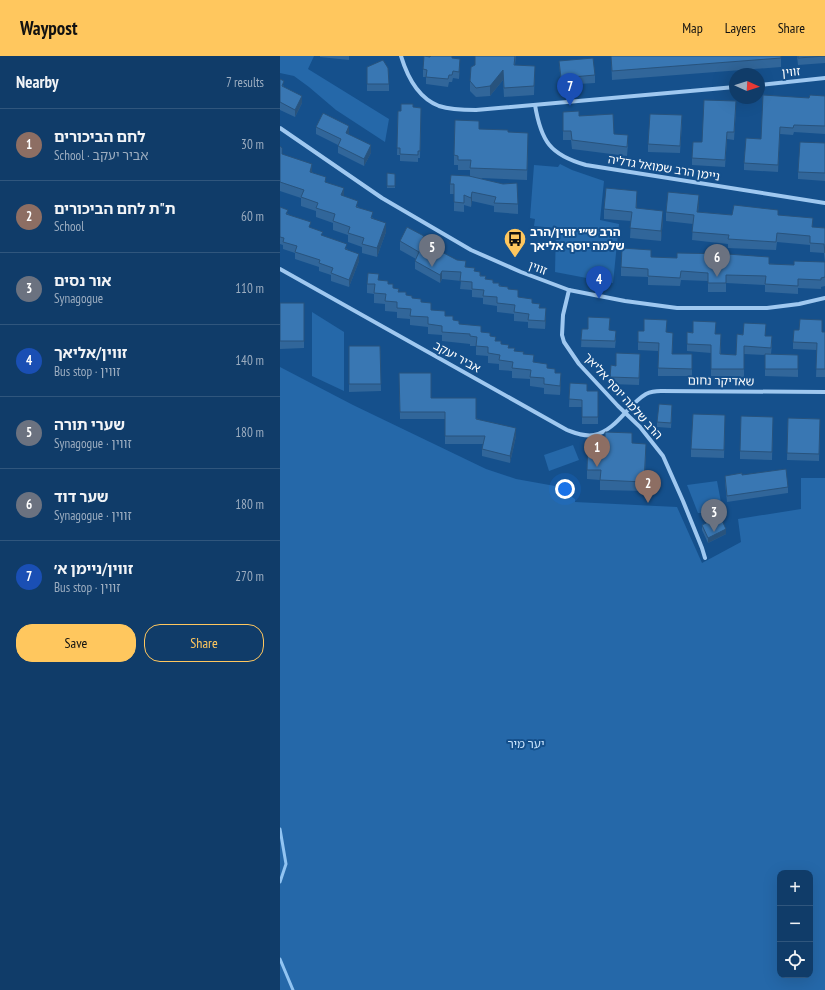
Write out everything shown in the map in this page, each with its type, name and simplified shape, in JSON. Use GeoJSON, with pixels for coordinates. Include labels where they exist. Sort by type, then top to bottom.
{"type":"FeatureCollection","features":[{"type":"Feature","properties":{"kind":"street"},"geometry":{"type":"LineString","coordinates":[[401,56],[404,67],[411,81],[421,94],[438,106],[449,108],[476,110],[729,88]]}},
{"type":"Feature","properties":{"kind":"street","name":"זווין"},"geometry":{"type":"LineString","coordinates":[[765,83],[825,78]]}},
{"type":"Feature","properties":{"kind":"street","name":"ניימן הרב שמואל גדליה"},"geometry":{"type":"LineString","coordinates":[[535,105],[541,132],[546,141],[553,150],[572,162],[825,203]]}},
{"type":"Feature","properties":{"kind":"street","name":"זווין"},"geometry":{"type":"LineString","coordinates":[[280,128],[382,198],[471,250],[569,290],[625,301],[677,308],[768,308],[799,304],[825,298]]}},
{"type":"Feature","properties":{"kind":"street","name":"אביר יעקב"},"geometry":{"type":"LineString","coordinates":[[280,269],[567,430],[587,435],[594,435],[614,424],[626,413]]}},
{"type":"Feature","properties":{"kind":"street","name":"הרב שלמה יוסף אליאך"},"geometry":{"type":"LineString","coordinates":[[569,290],[563,315],[562,336],[564,342],[579,364],[648,436],[663,456],[689,514],[705,558]]}},
{"type":"Feature","properties":{"kind":"street","name":"שאדיקר נחום"},"geometry":{"type":"LineString","coordinates":[[626,413],[646,394],[661,390],[825,392]]}},
{"type":"Feature","properties":{"kind":"green space"},"geometry":{"type":"Polygon","coordinates":[[[280,56],[314,56],[308,69],[389,119],[385,142],[336,110],[294,76],[280,73],[280,56]]]}},
{"type":"Feature","properties":{"kind":"green space"},"geometry":{"type":"Polygon","coordinates":[[[560,164],[572,170],[604,181],[600,220],[619,224],[613,283],[555,272],[556,228],[534,226],[535,219],[530,218],[534,165],[558,167],[560,164]]]}},
{"type":"Feature","properties":{"kind":"green space"},"geometry":{"type":"Polygon","coordinates":[[[312,312],[344,332],[344,391],[312,376],[312,312]]]}},
{"type":"Feature","properties":{"kind":"green space","name":"יער מיר"},"geometry":{"type":"Polygon","coordinates":[[[280,367],[353,405],[486,469],[516,479],[555,486],[575,499],[575,502],[677,507],[702,563],[741,542],[738,519],[801,509],[801,478],[825,478],[825,990],[280,990],[280,367]]]}},
{"type":"Feature","properties":{"kind":"green space"},"geometry":{"type":"Polygon","coordinates":[[[573,445],[579,460],[549,471],[544,455],[573,445]]]}},
{"type":"Feature","properties":{"kind":"green space"},"geometry":{"type":"Polygon","coordinates":[[[717,481],[723,513],[698,513],[687,485],[717,481]]]}},
{"type":"Feature","properties":{"kind":"building"},"geometry":{"type":"Polygon","coordinates":[[[424,56],[452,56],[452,58],[460,59],[459,72],[453,71],[452,75],[449,75],[448,79],[426,77],[427,70],[423,69],[424,56]]]}},
{"type":"Feature","properties":{"kind":"building"},"geometry":{"type":"Polygon","coordinates":[[[475,56],[515,56],[514,65],[535,66],[534,86],[504,88],[503,70],[490,86],[476,88],[470,81],[471,67],[475,65],[475,56]]]}},
{"type":"Feature","properties":{"kind":"building"},"geometry":{"type":"Polygon","coordinates":[[[611,56],[781,56],[781,58],[612,71],[611,56]]]}},
{"type":"Feature","properties":{"kind":"building"},"geometry":{"type":"Polygon","coordinates":[[[798,56],[825,56],[798,58],[798,56]]]}},
{"type":"Feature","properties":{"kind":"building"},"geometry":{"type":"Polygon","coordinates":[[[593,58],[595,75],[561,78],[559,61],[593,58]]]}},
{"type":"Feature","properties":{"kind":"building"},"geometry":{"type":"Polygon","coordinates":[[[383,60],[388,68],[389,84],[367,84],[367,67],[383,60]]]}},
{"type":"Feature","properties":{"kind":"building"},"geometry":{"type":"Polygon","coordinates":[[[280,79],[284,81],[282,86],[302,96],[295,110],[280,102],[280,79]]]}},
{"type":"Feature","properties":{"kind":"building"},"geometry":{"type":"Polygon","coordinates":[[[765,95],[809,98],[810,95],[825,96],[825,126],[794,125],[793,128],[780,127],[778,165],[744,163],[746,138],[761,139],[763,104],[765,104],[765,95]]]}},
{"type":"Feature","properties":{"kind":"building"},"geometry":{"type":"Polygon","coordinates":[[[704,100],[729,101],[729,104],[736,104],[734,132],[727,132],[725,160],[692,158],[693,142],[702,142],[704,100]]]}},
{"type":"Feature","properties":{"kind":"building"},"geometry":{"type":"Polygon","coordinates":[[[401,104],[413,104],[413,107],[421,108],[420,151],[418,151],[418,155],[400,154],[400,148],[397,148],[398,111],[401,111],[401,104]]]}},
{"type":"Feature","properties":{"kind":"building"},"geometry":{"type":"Polygon","coordinates":[[[579,111],[579,116],[613,114],[614,134],[628,135],[627,147],[572,140],[571,131],[563,131],[563,112],[579,111]]]}},
{"type":"Feature","properties":{"kind":"building"},"geometry":{"type":"Polygon","coordinates":[[[323,113],[349,126],[346,133],[371,145],[364,159],[338,146],[341,139],[316,127],[323,113]]]}},
{"type":"Feature","properties":{"kind":"building"},"geometry":{"type":"Polygon","coordinates":[[[650,114],[682,115],[680,146],[648,144],[650,114]]]}},
{"type":"Feature","properties":{"kind":"building"},"geometry":{"type":"Polygon","coordinates":[[[455,120],[479,121],[479,129],[508,130],[508,132],[528,133],[527,170],[470,168],[471,160],[458,160],[458,156],[454,155],[455,120]]]}},
{"type":"Feature","properties":{"kind":"building"},"geometry":{"type":"Polygon","coordinates":[[[800,142],[825,143],[825,173],[798,172],[800,142]]]}},
{"type":"Feature","properties":{"kind":"building"},"geometry":{"type":"Polygon","coordinates":[[[280,146],[282,148],[282,154],[312,164],[310,172],[326,177],[325,182],[344,188],[341,195],[358,201],[356,207],[373,212],[371,218],[386,223],[377,248],[362,244],[364,238],[348,233],[350,227],[333,221],[335,214],[316,208],[318,203],[301,197],[304,190],[280,182],[280,146]]]}},
{"type":"Feature","properties":{"kind":"building"},"geometry":{"type":"Polygon","coordinates":[[[387,173],[395,174],[395,186],[387,186],[387,173]]]}},
{"type":"Feature","properties":{"kind":"building"},"geometry":{"type":"Polygon","coordinates":[[[451,175],[469,176],[503,184],[517,183],[518,204],[494,203],[496,197],[472,192],[471,198],[464,195],[464,203],[454,202],[454,184],[450,184],[451,175]]]}},
{"type":"Feature","properties":{"kind":"building"},"geometry":{"type":"Polygon","coordinates":[[[606,188],[637,191],[636,208],[663,211],[661,231],[630,228],[632,212],[604,209],[606,188]]]}},
{"type":"Feature","properties":{"kind":"building"},"geometry":{"type":"Polygon","coordinates":[[[668,192],[699,195],[697,212],[732,215],[734,205],[778,210],[778,215],[813,218],[812,227],[825,228],[825,253],[824,244],[810,243],[810,236],[777,233],[776,242],[728,239],[729,235],[692,232],[694,215],[666,212],[668,192]]]}},
{"type":"Feature","properties":{"kind":"building"},"geometry":{"type":"Polygon","coordinates":[[[280,207],[288,210],[286,214],[311,222],[309,227],[323,232],[321,235],[347,244],[345,249],[359,254],[349,280],[331,273],[333,268],[319,263],[320,260],[295,252],[297,246],[283,242],[284,238],[280,237],[280,207]]]}},
{"type":"Feature","properties":{"kind":"building"},"geometry":{"type":"Polygon","coordinates":[[[407,227],[424,236],[421,241],[457,260],[466,261],[465,267],[475,268],[474,271],[480,272],[480,276],[486,276],[485,279],[493,280],[493,283],[499,283],[499,286],[508,287],[508,289],[518,290],[518,297],[532,299],[532,303],[540,304],[539,308],[546,308],[545,321],[528,320],[529,314],[514,312],[515,305],[497,303],[497,297],[483,296],[484,290],[472,289],[472,282],[460,281],[461,272],[442,271],[440,275],[415,261],[419,252],[400,241],[407,227]]]}},
{"type":"Feature","properties":{"kind":"building"},"geometry":{"type":"Polygon","coordinates":[[[622,248],[651,250],[651,257],[677,258],[677,253],[727,254],[769,257],[769,264],[794,265],[794,261],[825,262],[825,277],[821,278],[821,280],[798,279],[798,286],[765,284],[766,276],[726,275],[726,283],[708,283],[708,273],[681,271],[680,278],[648,276],[648,269],[621,267],[622,248]]]}},
{"type":"Feature","properties":{"kind":"building"},"geometry":{"type":"Polygon","coordinates":[[[368,273],[379,274],[378,280],[388,281],[388,284],[393,284],[393,288],[399,289],[398,292],[406,292],[406,295],[412,296],[412,298],[421,299],[421,302],[431,303],[431,310],[445,311],[445,316],[453,316],[453,320],[459,321],[459,324],[481,326],[481,332],[490,333],[490,336],[496,337],[495,341],[501,341],[501,344],[509,345],[508,348],[515,348],[514,351],[534,355],[533,362],[547,364],[547,368],[555,369],[555,373],[561,373],[560,386],[544,384],[544,378],[530,377],[531,370],[512,368],[513,362],[499,360],[500,355],[488,353],[488,347],[476,346],[477,337],[470,336],[470,334],[442,332],[442,326],[428,324],[428,317],[410,316],[411,309],[397,308],[397,302],[385,301],[386,294],[374,293],[375,284],[367,284],[368,273]]]}},
{"type":"Feature","properties":{"kind":"building"},"geometry":{"type":"Polygon","coordinates":[[[280,303],[304,303],[304,341],[280,341],[280,303]]]}},
{"type":"Feature","properties":{"kind":"building"},"geometry":{"type":"Polygon","coordinates":[[[588,317],[610,318],[609,330],[616,331],[615,341],[581,340],[582,329],[588,329],[588,317]]]}},
{"type":"Feature","properties":{"kind":"building"},"geometry":{"type":"Polygon","coordinates":[[[644,319],[667,320],[666,332],[673,333],[672,354],[692,354],[692,369],[658,368],[659,343],[638,342],[638,331],[644,331],[644,319]]]}},
{"type":"Feature","properties":{"kind":"building"},"geometry":{"type":"Polygon","coordinates":[[[800,319],[822,320],[822,332],[825,332],[825,369],[816,369],[817,343],[793,342],[794,330],[799,330],[800,319]]]}},
{"type":"Feature","properties":{"kind":"building"},"geometry":{"type":"Polygon","coordinates":[[[693,321],[716,322],[715,334],[721,334],[720,354],[736,355],[737,334],[743,335],[744,323],[766,324],[765,336],[772,336],[771,348],[744,346],[744,369],[711,369],[711,345],[687,344],[687,332],[693,333],[693,321]]]}},
{"type":"Feature","properties":{"kind":"building"},"geometry":{"type":"Polygon","coordinates":[[[349,346],[380,346],[381,384],[349,384],[349,346]]]}},
{"type":"Feature","properties":{"kind":"building"},"geometry":{"type":"Polygon","coordinates":[[[616,353],[640,354],[639,378],[610,377],[611,365],[616,366],[616,353]]]}},
{"type":"Feature","properties":{"kind":"building"},"geometry":{"type":"Polygon","coordinates":[[[765,354],[798,355],[798,369],[765,369],[765,354]]]}},
{"type":"Feature","properties":{"kind":"building"},"geometry":{"type":"Polygon","coordinates":[[[399,373],[431,373],[431,398],[476,398],[476,419],[516,428],[510,456],[482,449],[485,436],[445,436],[445,412],[400,412],[399,373]]]}},
{"type":"Feature","properties":{"kind":"building"},"geometry":{"type":"Polygon","coordinates":[[[570,383],[587,384],[587,391],[598,391],[598,417],[582,417],[582,400],[569,399],[570,383]]]}},
{"type":"Feature","properties":{"kind":"building"},"geometry":{"type":"Polygon","coordinates":[[[659,404],[672,405],[671,423],[657,422],[659,404]]]}},
{"type":"Feature","properties":{"kind":"building"},"geometry":{"type":"Polygon","coordinates":[[[693,414],[725,415],[724,450],[691,449],[693,414]]]}},
{"type":"Feature","properties":{"kind":"building"},"geometry":{"type":"Polygon","coordinates":[[[741,416],[773,417],[772,452],[740,451],[741,416]]]}},
{"type":"Feature","properties":{"kind":"building"},"geometry":{"type":"Polygon","coordinates":[[[788,418],[820,419],[819,454],[787,453],[788,418]]]}},
{"type":"Feature","properties":{"kind":"building"},"geometry":{"type":"Polygon","coordinates":[[[605,432],[632,433],[632,443],[646,444],[644,482],[600,480],[601,470],[587,470],[588,439],[605,440],[605,432]]]}},
{"type":"Feature","properties":{"kind":"building"},"geometry":{"type":"Polygon","coordinates":[[[786,469],[788,487],[727,496],[725,476],[786,469]]]}},
{"type":"Feature","properties":{"kind":"building"},"geometry":{"type":"Polygon","coordinates":[[[720,516],[726,529],[708,538],[702,525],[720,516]]]}},
{"type":"Feature","properties":{"kind":"waterway"},"geometry":{"type":"LineString","coordinates":[[280,829],[286,864],[280,882]]}},
{"type":"Feature","properties":{"kind":"waterway"},"geometry":{"type":"LineString","coordinates":[[280,959],[293,990]]}},
{"type":"Feature","properties":{"kind":"place","name":"זווין/ניימן א׳"},"geometry":{"type":"Point","coordinates":[570,106]}},
{"type":"Feature","properties":{"kind":"place","name":"הרב ש״י זווין/הרב שלמה יוסף אליאך"},"geometry":{"type":"Point","coordinates":[515,258]}},
{"type":"Feature","properties":{"kind":"place","name":"שערי תורה"},"geometry":{"type":"Point","coordinates":[432,267]}},
{"type":"Feature","properties":{"kind":"place","name":"שער דוד"},"geometry":{"type":"Point","coordinates":[717,277]}},
{"type":"Feature","properties":{"kind":"place","name":"זווין/אליאך"},"geometry":{"type":"Point","coordinates":[599,299]}},
{"type":"Feature","properties":{"kind":"place","name":"לחם הביכורים"},"geometry":{"type":"Point","coordinates":[597,467]}},
{"type":"Feature","properties":{"kind":"place","name":"ת\"ת לחם הביכורים"},"geometry":{"type":"Point","coordinates":[648,503]}},
{"type":"Feature","properties":{"kind":"place","name":"אור נסים"},"geometry":{"type":"Point","coordinates":[714,532]}}]}
